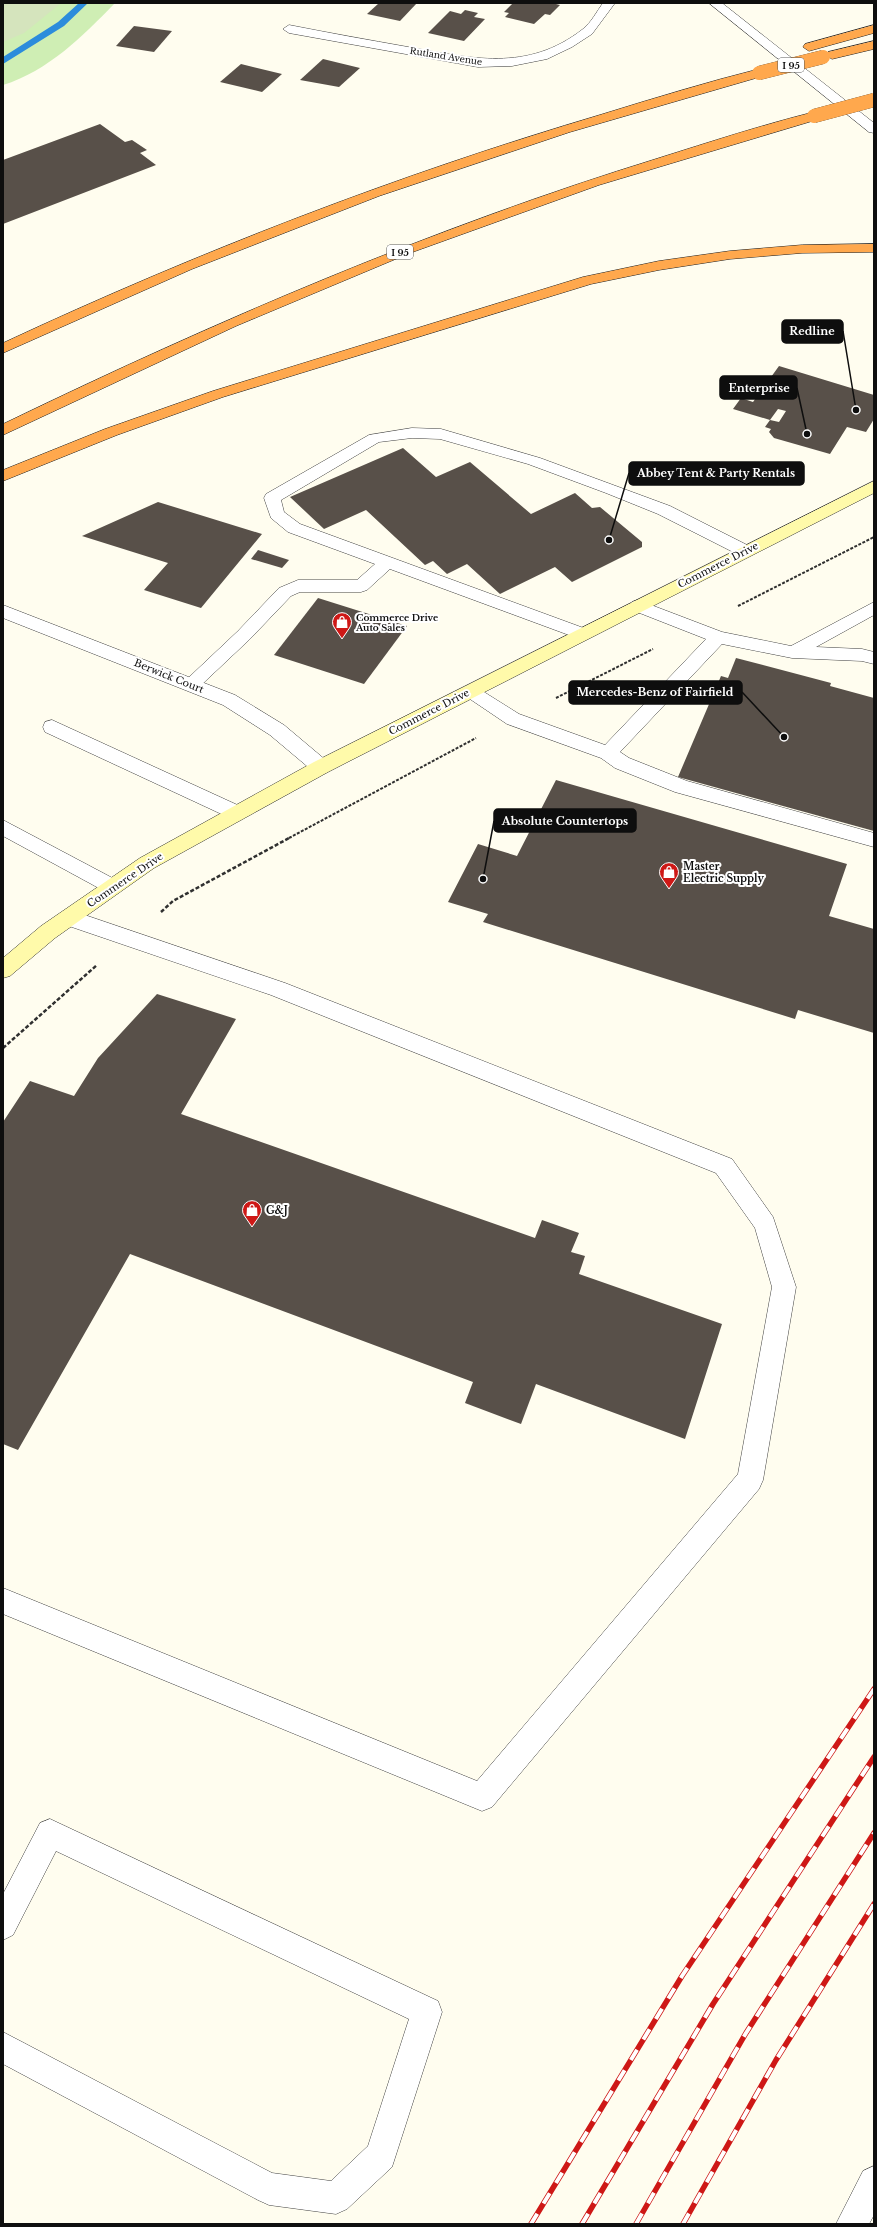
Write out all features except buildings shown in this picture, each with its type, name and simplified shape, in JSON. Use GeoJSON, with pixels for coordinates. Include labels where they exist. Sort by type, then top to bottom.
{"type":"FeatureCollection","features":[{"type":"Feature","properties":{"kind":"highway"},"geometry":{"type":"LineString","coordinates":[[755,69],[809,47],[874,29]]}},
{"type":"Feature","properties":{"kind":"highway","name":"I 95"},"geometry":{"type":"LineString","coordinates":[[3,349],[137,288],[315,215],[497,150],[755,69],[823,57],[874,45]]}},
{"type":"Feature","properties":{"kind":"highway","name":"I 95"},"geometry":{"type":"LineString","coordinates":[[3,430],[177,346],[368,265],[552,196],[641,167],[814,116],[874,100]]}},
{"type":"Feature","properties":{"kind":"highway"},"geometry":{"type":"LineString","coordinates":[[3,476],[110,432],[218,394],[588,280],[636,269],[744,252],[795,248],[874,248]]}},
{"type":"Feature","properties":{"kind":"main road","name":"Commerce Drive"},"geometry":{"type":"LineString","coordinates":[[3,970],[48,932],[147,863],[321,767],[874,486]]}},
{"type":"Feature","properties":{"kind":"street","name":"Rutland Avenue"},"geometry":{"type":"LineString","coordinates":[[289,29],[478,63],[512,62],[543,56],[568,44],[588,31],[609,3]]}},
{"type":"Feature","properties":{"kind":"street"},"geometry":{"type":"LineString","coordinates":[[715,3],[874,129]]}},
{"type":"Feature","properties":{"kind":"street"},"geometry":{"type":"LineString","coordinates":[[583,634],[294,528],[277,514],[272,498],[375,438],[412,433],[441,434],[534,461],[612,488],[664,510],[745,551]]}},
{"type":"Feature","properties":{"kind":"street"},"geometry":{"type":"LineString","coordinates":[[191,685],[244,635],[285,592],[298,586],[361,586],[388,562]]}},
{"type":"Feature","properties":{"kind":"street"},"geometry":{"type":"LineString","coordinates":[[638,606],[718,637],[792,652],[862,654],[874,658]]}},
{"type":"Feature","properties":{"kind":"street"},"geometry":{"type":"LineString","coordinates":[[792,652],[874,608]]}},
{"type":"Feature","properties":{"kind":"street","name":"Berwick Court"},"geometry":{"type":"LineString","coordinates":[[3,611],[229,700],[277,730],[321,767]]}},
{"type":"Feature","properties":{"kind":"street"},"geometry":{"type":"LineString","coordinates":[[608,752],[718,637]]}},
{"type":"Feature","properties":{"kind":"street"},"geometry":{"type":"LineString","coordinates":[[470,691],[513,719],[608,752],[622,764],[682,787],[874,840]]}},
{"type":"Feature","properties":{"kind":"street"},"geometry":{"type":"LineString","coordinates":[[52,726],[237,813]]}},
{"type":"Feature","properties":{"kind":"street"},"geometry":{"type":"LineString","coordinates":[[3,827],[113,887]]}},
{"type":"Feature","properties":{"kind":"street"},"geometry":{"type":"LineString","coordinates":[[3,1601],[482,1797],[750,1480],[784,1287],[765,1224],[724,1166],[278,989],[70,918]]}},
{"type":"Feature","properties":{"kind":"street"},"geometry":{"type":"LineString","coordinates":[[3,1925],[50,1833],[427,2012],[381,2156],[336,2198],[270,2190],[3,2047]]}},
{"type":"Feature","properties":{"kind":"street"},"geometry":{"type":"LineString","coordinates":[[852,2224],[874,2182]]}},
{"type":"Feature","properties":{"kind":"path"},"geometry":{"type":"LineString","coordinates":[[3,1048],[173,901],[434,759],[874,537]]}},
{"type":"Feature","properties":{"kind":"green space"},"geometry":{"type":"Polygon","coordinates":[[[3,3],[115,3],[77,40],[50,62],[19,79],[3,85],[3,3]]]}},
{"type":"Feature","properties":{"kind":"green space"},"geometry":{"type":"Polygon","coordinates":[[[3,3],[61,3],[24,33],[3,42],[3,3]]]}},
{"type":"Feature","properties":{"kind":"waterway"},"geometry":{"type":"LineString","coordinates":[[3,61],[61,24],[84,3]]}},
{"type":"Feature","properties":{"kind":"railway"},"geometry":{"type":"LineString","coordinates":[[531,2224],[682,1976],[874,1689]]}},
{"type":"Feature","properties":{"kind":"railway"},"geometry":{"type":"LineString","coordinates":[[582,2224],[713,2004],[874,1757]]}},
{"type":"Feature","properties":{"kind":"railway"},"geometry":{"type":"LineString","coordinates":[[636,2224],[746,2033],[874,1833]]}},
{"type":"Feature","properties":{"kind":"railway"},"geometry":{"type":"LineString","coordinates":[[683,2224],[776,2060],[874,1904]]}},
{"type":"Feature","properties":{"kind":"place","name":"Redline"},"geometry":{"type":"Point","coordinates":[856,410]}},
{"type":"Feature","properties":{"kind":"place","name":"Enterprise"},"geometry":{"type":"Point","coordinates":[807,434]}},
{"type":"Feature","properties":{"kind":"place","name":"Abbey Tent & Party Rentals"},"geometry":{"type":"Point","coordinates":[609,540]}},
{"type":"Feature","properties":{"kind":"place","name":"Commerce Drive Auto Sales"},"geometry":{"type":"Point","coordinates":[342,639]}},
{"type":"Feature","properties":{"kind":"place","name":"Mercedes-Benz of Fairfield"},"geometry":{"type":"Point","coordinates":[784,737]}},
{"type":"Feature","properties":{"kind":"place","name":"Absolute Countertops"},"geometry":{"type":"Point","coordinates":[483,879]}},
{"type":"Feature","properties":{"kind":"place","name":"Master Electric Supply"},"geometry":{"type":"Point","coordinates":[669,889]}},
{"type":"Feature","properties":{"kind":"place","name":"G&J"},"geometry":{"type":"Point","coordinates":[252,1227]}}]}
